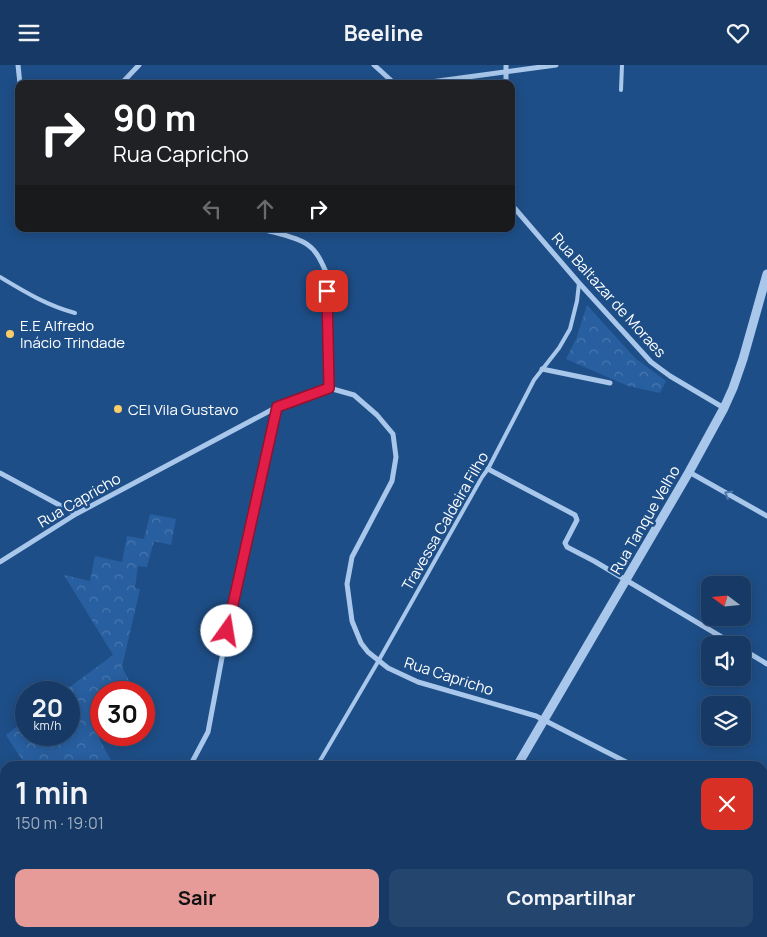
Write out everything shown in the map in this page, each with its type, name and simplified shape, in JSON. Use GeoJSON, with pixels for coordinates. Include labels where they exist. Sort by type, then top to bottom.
{"type":"FeatureCollection","features":[{"type":"Feature","properties":{"kind":"street"},"geometry":{"type":"LineString","coordinates":[[18,65],[20,80]]}},
{"type":"Feature","properties":{"kind":"street"},"geometry":{"type":"LineString","coordinates":[[125,80],[139,65]]}},
{"type":"Feature","properties":{"kind":"street"},"geometry":{"type":"LineString","coordinates":[[374,65],[391,80]]}},
{"type":"Feature","properties":{"kind":"street"},"geometry":{"type":"LineString","coordinates":[[506,65],[506,80]]}},
{"type":"Feature","properties":{"kind":"street"},"geometry":{"type":"LineString","coordinates":[[444,80],[556,65]]}},
{"type":"Feature","properties":{"kind":"street","name":"Rua Baltazar de Moraes"},"geometry":{"type":"LineString","coordinates":[[515,209],[651,362],[724,409]]}},
{"type":"Feature","properties":{"kind":"street"},"geometry":{"type":"LineString","coordinates":[[273,232],[294,238],[308,245],[318,257],[326,272],[329,388]]}},
{"type":"Feature","properties":{"kind":"street","name":"Rua Tanque Velho"},"geometry":{"type":"LineString","coordinates":[[520,761],[627,580],[724,409],[764,300],[767,274]]}},
{"type":"Feature","properties":{"kind":"street"},"geometry":{"type":"LineString","coordinates":[[542,369],[610,383]]}},
{"type":"Feature","properties":{"kind":"street","name":"Rua Capricho"},"geometry":{"type":"LineString","coordinates":[[0,562],[76,514],[277,407],[329,388],[354,395],[377,415],[392,434],[396,457],[392,481],[352,557],[346,584],[352,621],[361,643],[368,652],[388,668],[418,682],[529,714],[624,761]]}},
{"type":"Feature","properties":{"kind":"street"},"geometry":{"type":"LineString","coordinates":[[193,761],[208,732],[227,631],[277,407]]}},
{"type":"Feature","properties":{"kind":"street"},"geometry":{"type":"LineString","coordinates":[[488,469],[576,515],[577,520],[565,543],[566,547],[627,580],[720,636]]}},
{"type":"Feature","properties":{"kind":"street"},"geometry":{"type":"LineString","coordinates":[[689,472],[767,517]]}},
{"type":"Feature","properties":{"kind":"street"},"geometry":{"type":"LineString","coordinates":[[0,473],[76,514]]}},
{"type":"Feature","properties":{"kind":"street"},"geometry":{"type":"LineString","coordinates":[[751,654],[767,664]]}},
{"type":"Feature","properties":{"kind":"lane"},"geometry":{"type":"LineString","coordinates":[[621,90],[622,65]]}},
{"type":"Feature","properties":{"kind":"lane"},"geometry":{"type":"LineString","coordinates":[[0,277],[39,299],[75,313]]}},
{"type":"Feature","properties":{"kind":"lane","name":"Travessa Caldeira Filho"},"geometry":{"type":"LineString","coordinates":[[320,761],[488,469],[534,380],[559,348],[570,329],[579,283]]}},
{"type":"Feature","properties":{"kind":"green space"},"geometry":{"type":"Polygon","coordinates":[[[587,305],[635,358],[666,381],[660,393],[628,386],[566,359],[576,339],[587,305]]]}},
{"type":"Feature","properties":{"kind":"green space"},"geometry":{"type":"Polygon","coordinates":[[[150,514],[176,519],[171,545],[154,541],[147,567],[138,566],[135,588],[140,589],[122,667],[129,681],[90,681],[90,746],[103,746],[111,761],[23,761],[6,735],[15,728],[15,746],[80,746],[80,681],[78,681],[113,655],[64,575],[90,581],[95,556],[122,562],[127,536],[144,539],[150,514]]]}},
{"type":"Feature","properties":{"kind":"place","name":"E.E Alfredo Inácio Trindade"},"geometry":{"type":"Point","coordinates":[10,334]}},
{"type":"Feature","properties":{"kind":"place","name":"CEI Vila Gustavo"},"geometry":{"type":"Point","coordinates":[118,409]}},
{"type":"Feature","properties":{"kind":"route"},"geometry":{"type":"LineString","coordinates":[[227,631],[277,407],[329,388],[327,291]]}}]}
